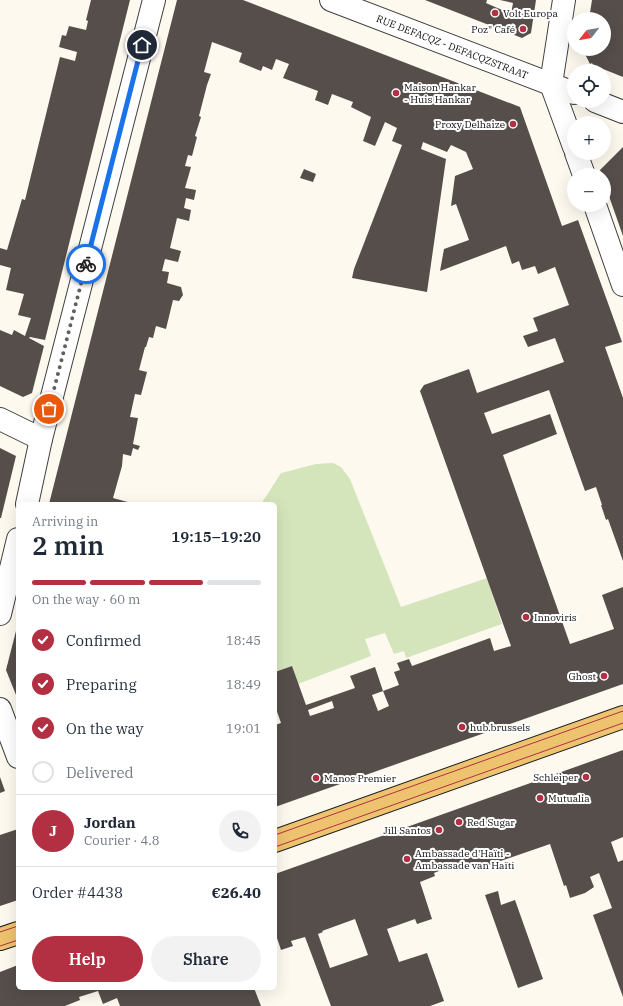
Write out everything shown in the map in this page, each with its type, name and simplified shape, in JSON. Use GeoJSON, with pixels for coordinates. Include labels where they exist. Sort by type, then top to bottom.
{"type":"FeatureCollection","features":[{"type":"Feature","properties":{"kind":"main road"},"geometry":{"type":"LineString","coordinates":[[277,840],[623,717]]}},
{"type":"Feature","properties":{"kind":"main road"},"geometry":{"type":"LineString","coordinates":[[0,939],[16,934]]}},
{"type":"Feature","properties":{"kind":"street"},"geometry":{"type":"LineString","coordinates":[[26,502],[41,439],[154,0]]}},
{"type":"Feature","properties":{"kind":"street","name":"RUE DEFACQZ - DEFACQZSTRAAT"},"geometry":{"type":"LineString","coordinates":[[331,0],[567,90]]}},
{"type":"Feature","properties":{"kind":"street"},"geometry":{"type":"LineString","coordinates":[[564,0],[551,84],[567,128]]}},
{"type":"Feature","properties":{"kind":"street"},"geometry":{"type":"LineString","coordinates":[[611,107],[623,112]]}},
{"type":"Feature","properties":{"kind":"street"},"geometry":{"type":"LineString","coordinates":[[597,212],[623,285]]}},
{"type":"Feature","properties":{"kind":"street"},"geometry":{"type":"LineString","coordinates":[[0,419],[41,439]]}},
{"type":"Feature","properties":{"kind":"street"},"geometry":{"type":"LineString","coordinates":[[0,614],[16,548]]}},
{"type":"Feature","properties":{"kind":"street"},"geometry":{"type":"LineString","coordinates":[[0,709],[16,752]]}},
{"type":"Feature","properties":{"kind":"green space"},"geometry":{"type":"Polygon","coordinates":[[[333,463],[341,467],[350,479],[401,607],[487,578],[502,624],[406,658],[404,651],[394,654],[385,633],[365,639],[371,656],[298,684],[292,666],[277,671],[277,502],[262,502],[281,473],[316,464],[333,463]]]}},
{"type":"Feature","properties":{"kind":"building"},"geometry":{"type":"Polygon","coordinates":[[[91,0],[130,0],[45,340],[29,338],[44,346],[32,393],[23,397],[0,386],[0,330],[12,335],[14,330],[25,336],[31,318],[18,315],[24,294],[6,290],[11,268],[0,265],[0,248],[7,250],[22,199],[25,200],[60,57],[75,61],[77,52],[59,47],[62,35],[66,36],[69,26],[86,30],[88,21],[86,20],[91,0]]]}},
{"type":"Feature","properties":{"kind":"building"},"geometry":{"type":"Polygon","coordinates":[[[177,0],[243,0],[520,107],[562,226],[578,220],[622,342],[605,347],[623,398],[623,561],[608,519],[606,520],[596,487],[585,491],[549,390],[484,413],[492,434],[550,414],[557,434],[503,455],[570,644],[614,629],[602,595],[623,587],[623,684],[277,806],[277,724],[281,723],[277,712],[277,671],[292,666],[306,705],[355,688],[350,676],[375,667],[383,691],[399,685],[394,672],[400,670],[397,663],[409,659],[412,666],[490,638],[494,651],[511,646],[420,391],[424,385],[469,369],[477,393],[564,362],[555,338],[528,347],[523,336],[538,331],[533,318],[569,305],[555,267],[538,274],[535,266],[522,270],[519,261],[512,264],[506,246],[440,271],[444,249],[469,240],[456,204],[451,206],[455,176],[473,169],[466,152],[451,145],[447,152],[423,142],[421,149],[446,159],[427,292],[352,278],[354,269],[402,145],[392,141],[397,128],[385,122],[375,146],[363,141],[371,117],[351,107],[353,102],[332,94],[328,105],[315,100],[318,91],[283,78],[289,64],[276,59],[272,70],[263,66],[261,71],[239,62],[242,53],[212,42],[204,72],[211,74],[199,116],[201,117],[195,136],[197,137],[192,156],[188,155],[185,166],[191,167],[185,188],[196,190],[194,200],[186,198],[184,208],[191,210],[189,221],[177,218],[170,248],[181,251],[178,262],[165,259],[162,271],[169,272],[167,283],[181,287],[183,295],[179,301],[173,300],[166,329],[156,326],[153,338],[149,337],[145,347],[139,370],[147,372],[141,395],[135,394],[130,417],[138,418],[133,444],[140,446],[138,450],[133,448],[131,456],[123,454],[122,466],[113,498],[128,502],[50,502],[177,0]],[[383,691],[372,695],[378,711],[389,706],[383,691]],[[332,701],[308,710],[310,716],[334,708],[332,701]]]}},
{"type":"Feature","properties":{"kind":"building"},"geometry":{"type":"Polygon","coordinates":[[[425,0],[487,0],[486,3],[511,14],[513,3],[500,0],[536,0],[531,33],[522,38],[425,0]]]}},
{"type":"Feature","properties":{"kind":"building"},"geometry":{"type":"Polygon","coordinates":[[[592,0],[623,0],[623,77],[611,72],[611,64],[590,64],[586,56],[611,56],[611,12],[590,12],[592,0]]]}},
{"type":"Feature","properties":{"kind":"building"},"geometry":{"type":"Polygon","coordinates":[[[623,147],[623,236],[611,202],[611,168],[602,168],[623,147]]]}},
{"type":"Feature","properties":{"kind":"building"},"geometry":{"type":"Polygon","coordinates":[[[304,169],[316,174],[313,182],[300,178],[304,169]]]}},
{"type":"Feature","properties":{"kind":"building"},"geometry":{"type":"Polygon","coordinates":[[[0,448],[16,456],[1,518],[0,518],[0,448]]]}},
{"type":"Feature","properties":{"kind":"building"},"geometry":{"type":"Polygon","coordinates":[[[16,631],[16,695],[6,670],[16,631]]]}},
{"type":"Feature","properties":{"kind":"building"},"geometry":{"type":"Polygon","coordinates":[[[623,750],[623,837],[611,842],[618,862],[623,860],[623,997],[593,915],[612,908],[599,873],[590,877],[594,887],[585,893],[570,898],[566,885],[564,886],[550,844],[489,865],[488,863],[479,867],[477,862],[467,866],[466,863],[457,866],[456,864],[434,873],[435,876],[420,882],[432,919],[417,924],[415,919],[387,929],[399,962],[427,953],[444,1001],[430,1006],[331,1006],[305,937],[291,941],[293,946],[281,950],[277,938],[277,873],[623,750]],[[355,919],[322,931],[323,932],[318,934],[330,968],[368,955],[355,919]]]}},
{"type":"Feature","properties":{"kind":"building"},"geometry":{"type":"Polygon","coordinates":[[[0,777],[5,791],[0,793],[0,777]]]}},
{"type":"Feature","properties":{"kind":"building"},"geometry":{"type":"Polygon","coordinates":[[[16,830],[16,901],[0,906],[0,835],[16,830]]]}},
{"type":"Feature","properties":{"kind":"building"},"geometry":{"type":"Polygon","coordinates":[[[498,891],[501,905],[515,900],[543,979],[518,988],[485,895],[498,891]]]}},
{"type":"Feature","properties":{"kind":"building"},"geometry":{"type":"Polygon","coordinates":[[[16,966],[16,990],[255,990],[261,1006],[120,1006],[117,998],[103,1004],[98,991],[79,997],[80,1000],[65,1006],[0,1006],[0,972],[16,966]]]}},
{"type":"Feature","properties":{"kind":"tram line"},"geometry":{"type":"LineString","coordinates":[[277,834],[623,711]]}},
{"type":"Feature","properties":{"kind":"tram line"},"geometry":{"type":"LineString","coordinates":[[277,846],[623,723]]}},
{"type":"Feature","properties":{"kind":"tram line"},"geometry":{"type":"LineString","coordinates":[[0,932],[16,927]]}},
{"type":"Feature","properties":{"kind":"tram line"},"geometry":{"type":"LineString","coordinates":[[0,946],[16,941]]}},
{"type":"Feature","properties":{"kind":"way so far"},"geometry":{"type":"LineString","coordinates":[[49,409],[86,264]]}},
{"type":"Feature","properties":{"kind":"place","name":"Volt Europa"},"geometry":{"type":"Point","coordinates":[495,13]}},
{"type":"Feature","properties":{"kind":"place","name":"Poz\" Café"},"geometry":{"type":"Point","coordinates":[523,29]}},
{"type":"Feature","properties":{"kind":"place","name":"Maison Hankar - Huis Hankar"},"geometry":{"type":"Point","coordinates":[396,93]}},
{"type":"Feature","properties":{"kind":"place","name":"Proxy Delhaize"},"geometry":{"type":"Point","coordinates":[513,124]}},
{"type":"Feature","properties":{"kind":"place","name":"Innoviris"},"geometry":{"type":"Point","coordinates":[526,617]}},
{"type":"Feature","properties":{"kind":"place","name":"Ghost"},"geometry":{"type":"Point","coordinates":[604,676]}},
{"type":"Feature","properties":{"kind":"place","name":"hub.brussels"},"geometry":{"type":"Point","coordinates":[462,727]}},
{"type":"Feature","properties":{"kind":"place","name":"Schleiper"},"geometry":{"type":"Point","coordinates":[586,777]}},
{"type":"Feature","properties":{"kind":"place","name":"Manos Premier"},"geometry":{"type":"Point","coordinates":[316,778]}},
{"type":"Feature","properties":{"kind":"place","name":"Mutualia"},"geometry":{"type":"Point","coordinates":[540,798]}},
{"type":"Feature","properties":{"kind":"place","name":"Red Sugar"},"geometry":{"type":"Point","coordinates":[459,822]}},
{"type":"Feature","properties":{"kind":"place","name":"Jill Santos"},"geometry":{"type":"Point","coordinates":[439,830]}},
{"type":"Feature","properties":{"kind":"place","name":"Ambassade d'Haïti - Ambassade van Haïti"},"geometry":{"type":"Point","coordinates":[407,859]}},
{"type":"Feature","properties":{"kind":"route"},"geometry":{"type":"LineString","coordinates":[[86,264],[142,45]]}}]}
